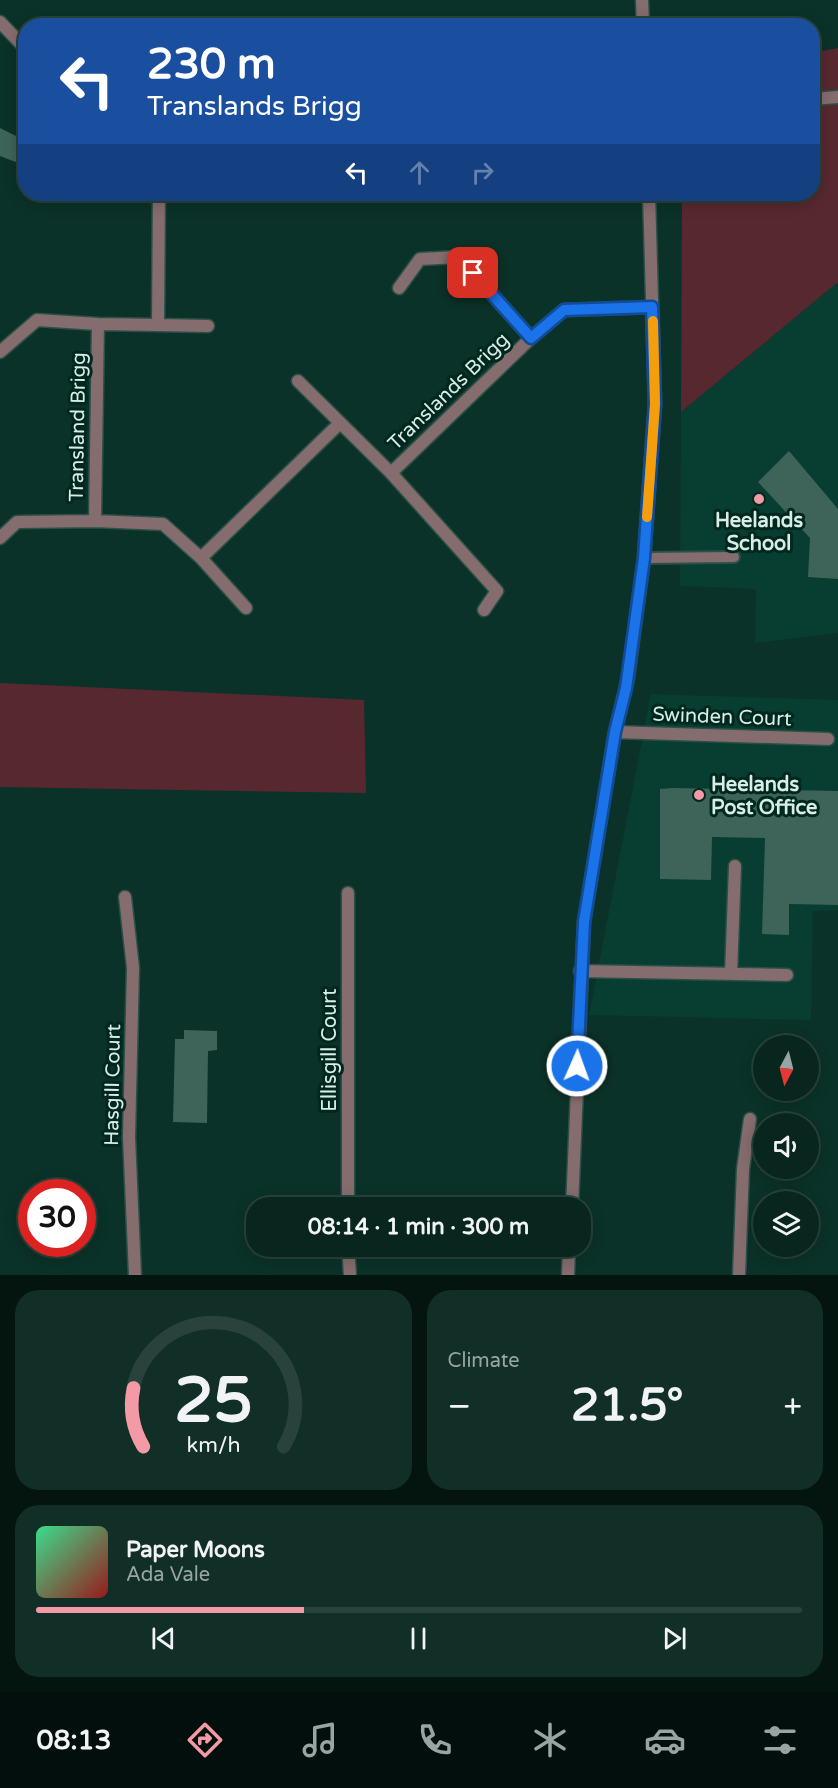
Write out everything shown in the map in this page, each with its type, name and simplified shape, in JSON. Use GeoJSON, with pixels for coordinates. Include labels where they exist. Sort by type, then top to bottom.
{"type":"FeatureCollection","features":[{"type":"Feature","properties":{"kind":"street"},"geometry":{"type":"LineString","coordinates":[[642,0],[643,18]]}},
{"type":"Feature","properties":{"kind":"street"},"geometry":{"type":"LineString","coordinates":[[0,22],[18,41]]}},
{"type":"Feature","properties":{"kind":"street"},"geometry":{"type":"LineString","coordinates":[[820,98],[838,97]]}},
{"type":"Feature","properties":{"kind":"street"},"geometry":{"type":"LineString","coordinates":[[159,201],[159,325]]}},
{"type":"Feature","properties":{"kind":"street"},"geometry":{"type":"LineString","coordinates":[[572,1197],[580,971],[584,922],[615,732],[626,688],[644,558],[655,404],[649,201]]}},
{"type":"Feature","properties":{"kind":"street","name":"Translands Brigg"},"geometry":{"type":"LineString","coordinates":[[399,288],[420,259],[459,256],[531,338]]}},
{"type":"Feature","properties":{"kind":"street","name":"Translands Brigg"},"geometry":{"type":"LineString","coordinates":[[391,473],[531,338],[564,310],[652,307]]}},
{"type":"Feature","properties":{"kind":"street","name":"Transland Brigg"},"geometry":{"type":"LineString","coordinates":[[0,352],[38,320],[98,324],[95,520],[163,524],[201,558],[246,608]]}},
{"type":"Feature","properties":{"kind":"street"},"geometry":{"type":"LineString","coordinates":[[98,324],[208,326]]}},
{"type":"Feature","properties":{"kind":"street","name":"Translands Brigg"},"geometry":{"type":"LineString","coordinates":[[298,381],[391,473],[497,591],[484,610]]}},
{"type":"Feature","properties":{"kind":"street"},"geometry":{"type":"LineString","coordinates":[[201,558],[340,423]]}},
{"type":"Feature","properties":{"kind":"street"},"geometry":{"type":"LineString","coordinates":[[0,538],[17,522],[95,520]]}},
{"type":"Feature","properties":{"kind":"street","name":"Swinden Court"},"geometry":{"type":"LineString","coordinates":[[615,732],[828,739]]}},
{"type":"Feature","properties":{"kind":"street"},"geometry":{"type":"LineString","coordinates":[[731,974],[735,866]]}},
{"type":"Feature","properties":{"kind":"street","name":"Ellisgill Court"},"geometry":{"type":"LineString","coordinates":[[348,893],[348,1197]]}},
{"type":"Feature","properties":{"kind":"street","name":"Hasgill Court"},"geometry":{"type":"LineString","coordinates":[[125,897],[133,968],[129,1137],[135,1275]]}},
{"type":"Feature","properties":{"kind":"street"},"geometry":{"type":"LineString","coordinates":[[580,971],[787,975]]}},
{"type":"Feature","properties":{"kind":"street"},"geometry":{"type":"LineString","coordinates":[[739,1275],[743,1169],[750,1119]]}},
{"type":"Feature","properties":{"kind":"street"},"geometry":{"type":"LineString","coordinates":[[349,1257],[350,1275]]}},
{"type":"Feature","properties":{"kind":"street"},"geometry":{"type":"LineString","coordinates":[[568,1275],[569,1257]]}},
{"type":"Feature","properties":{"kind":"lane"},"geometry":{"type":"LineString","coordinates":[[644,558],[734,557]]}},
{"type":"Feature","properties":{"kind":"shaded area"},"geometry":{"type":"Polygon","coordinates":[[[838,48],[838,282],[681,412],[682,201],[820,201],[820,52],[838,48]]]}},
{"type":"Feature","properties":{"kind":"shaded area","name":"Heelands School"},"geometry":{"type":"Polygon","coordinates":[[[838,282],[838,633],[755,643],[756,589],[680,586],[681,412],[838,282]]]}},
{"type":"Feature","properties":{"kind":"shaded area"},"geometry":{"type":"Polygon","coordinates":[[[0,683],[364,700],[366,793],[0,787],[0,683]]]}},
{"type":"Feature","properties":{"kind":"shaded area"},"geometry":{"type":"Polygon","coordinates":[[[651,694],[838,700],[838,910],[813,911],[811,1020],[589,1015],[651,694]]]}},
{"type":"Feature","properties":{"kind":"building"},"geometry":{"type":"Polygon","coordinates":[[[0,128],[18,137],[18,163],[0,156],[0,128]]]}},
{"type":"Feature","properties":{"kind":"building"},"geometry":{"type":"Polygon","coordinates":[[[789,451],[838,509],[838,579],[808,577],[810,538],[758,482],[789,451]]]}},
{"type":"Feature","properties":{"kind":"building"},"geometry":{"type":"Polygon","coordinates":[[[660,789],[838,791],[838,905],[789,904],[789,935],[762,934],[765,838],[712,837],[711,880],[660,879],[660,789]]]}},
{"type":"Feature","properties":{"kind":"building"},"geometry":{"type":"Polygon","coordinates":[[[184,1030],[217,1031],[217,1050],[208,1051],[207,1123],[173,1122],[175,1039],[184,1039],[184,1030]]]}},
{"type":"Feature","properties":{"kind":"slow traffic"},"geometry":{"type":"LineString","coordinates":[[647,517],[655,404],[653,321]]}},
{"type":"Feature","properties":{"kind":"place","name":"Heelands School"},"geometry":{"type":"Point","coordinates":[759,499]}},
{"type":"Feature","properties":{"kind":"place","name":"Heelands Post Office"},"geometry":{"type":"Point","coordinates":[699,795]}},
{"type":"Feature","properties":{"kind":"route"},"geometry":{"type":"LineString","coordinates":[[473,273],[531,338],[564,310],[652,307],[655,404],[644,558],[626,688],[615,732],[584,922],[577,1066]]}}]}
